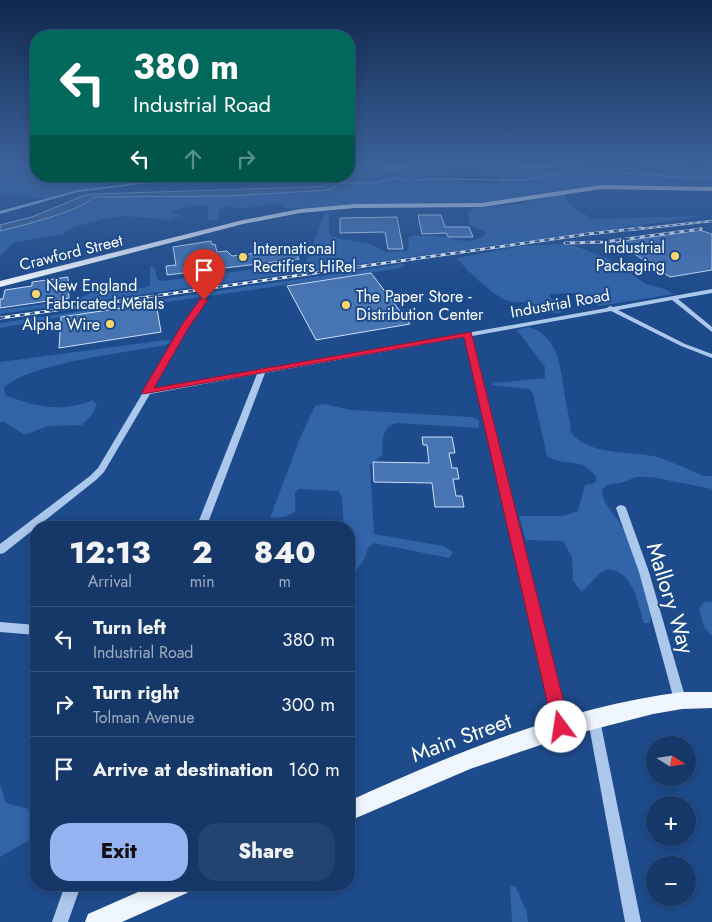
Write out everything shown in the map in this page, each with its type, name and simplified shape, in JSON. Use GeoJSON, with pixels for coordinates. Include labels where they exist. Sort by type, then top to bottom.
{"type":"FeatureCollection","features":[{"type":"Feature","properties":{"kind":"main road","name":"Crawford Street"},"geometry":{"type":"LineString","coordinates":[[0,284],[248,221],[300,211],[364,206],[485,205]]}},
{"type":"Feature","properties":{"kind":"main road","name":"Main Street"},"geometry":{"type":"LineString","coordinates":[[355,808],[430,773],[561,727],[642,707],[680,700],[712,700]]}},
{"type":"Feature","properties":{"kind":"main road"},"geometry":{"type":"LineString","coordinates":[[96,922],[166,891]]}},
{"type":"Feature","properties":{"kind":"street"},"geometry":{"type":"LineString","coordinates":[[0,212],[25,205]]}},
{"type":"Feature","properties":{"kind":"street","name":"Industrial Road"},"geometry":{"type":"LineString","coordinates":[[146,392],[712,291]]}},
{"type":"Feature","properties":{"kind":"street"},"geometry":{"type":"LineString","coordinates":[[673,298],[712,330]]}},
{"type":"Feature","properties":{"kind":"street"},"geometry":{"type":"LineString","coordinates":[[38,521],[94,478],[105,463],[185,326],[204,300]]}},
{"type":"Feature","properties":{"kind":"street"},"geometry":{"type":"LineString","coordinates":[[610,308],[683,346],[712,356]]}},
{"type":"Feature","properties":{"kind":"street"},"geometry":{"type":"LineString","coordinates":[[468,334],[561,727]]}},
{"type":"Feature","properties":{"kind":"street"},"geometry":{"type":"LineString","coordinates":[[204,521],[262,370]]}},
{"type":"Feature","properties":{"kind":"street","name":"Mallory Way"},"geometry":{"type":"LineString","coordinates":[[621,508],[644,572],[680,700]]}},
{"type":"Feature","properties":{"kind":"street"},"geometry":{"type":"LineString","coordinates":[[0,550],[30,527]]}},
{"type":"Feature","properties":{"kind":"street"},"geometry":{"type":"LineString","coordinates":[[0,627],[30,630]]}},
{"type":"Feature","properties":{"kind":"street"},"geometry":{"type":"LineString","coordinates":[[594,720],[633,922]]}},
{"type":"Feature","properties":{"kind":"street"},"geometry":{"type":"LineString","coordinates":[[60,922],[71,891]]}},
{"type":"Feature","properties":{"kind":"shaded area"},"geometry":{"type":"Polygon","coordinates":[[[61,205],[81,205],[35,222],[0,231],[0,225],[32,217],[61,205]]]}},
{"type":"Feature","properties":{"kind":"shaded area"},"geometry":{"type":"Polygon","coordinates":[[[77,205],[195,205],[171,212],[182,215],[170,220],[125,216],[103,219],[74,227],[62,234],[15,242],[0,256],[0,231],[63,213],[77,205]]]}},
{"type":"Feature","properties":{"kind":"shaded area"},"geometry":{"type":"Polygon","coordinates":[[[195,205],[266,205],[248,208],[225,207],[220,209],[217,220],[208,220],[208,206],[195,205]]]}},
{"type":"Feature","properties":{"kind":"shaded area"},"geometry":{"type":"Polygon","coordinates":[[[283,205],[357,205],[298,208],[288,208],[283,205]]]}},
{"type":"Feature","properties":{"kind":"shaded area"},"geometry":{"type":"Polygon","coordinates":[[[507,205],[571,205],[591,219],[706,216],[0,314],[0,310],[75,300],[89,294],[103,281],[105,281],[107,292],[146,287],[150,285],[150,266],[154,267],[158,280],[162,281],[303,263],[306,262],[325,212],[329,212],[329,235],[341,239],[368,243],[386,252],[409,250],[408,238],[412,236],[433,236],[467,241],[479,239],[485,235],[485,231],[469,225],[468,212],[474,208],[507,205]]]}},
{"type":"Feature","properties":{"kind":"shaded area"},"geometry":{"type":"Polygon","coordinates":[[[561,244],[575,246],[609,259],[646,284],[665,289],[673,294],[600,306],[573,293],[551,294],[549,296],[560,308],[561,313],[545,313],[535,304],[512,302],[494,293],[466,269],[457,258],[521,246],[561,244]]]}},
{"type":"Feature","properties":{"kind":"shaded area"},"geometry":{"type":"Polygon","coordinates":[[[401,264],[406,265],[400,268],[371,273],[61,317],[0,328],[0,323],[401,264]]]}},
{"type":"Feature","properties":{"kind":"shaded area"},"geometry":{"type":"Polygon","coordinates":[[[529,327],[539,331],[546,337],[556,352],[571,433],[579,440],[598,449],[653,456],[704,476],[712,476],[712,489],[652,477],[636,477],[621,483],[607,485],[602,490],[604,500],[622,527],[637,561],[649,602],[650,623],[644,623],[633,589],[624,576],[617,571],[608,569],[601,572],[582,592],[573,581],[572,557],[563,541],[526,540],[519,516],[564,516],[578,511],[585,485],[595,483],[597,478],[591,471],[579,464],[547,456],[533,394],[530,389],[492,385],[494,383],[545,378],[545,367],[517,330],[529,327]]]}},
{"type":"Feature","properties":{"kind":"shaded area"},"geometry":{"type":"Polygon","coordinates":[[[166,340],[171,341],[166,345],[81,360],[37,371],[18,378],[4,387],[5,395],[27,403],[49,407],[71,406],[93,400],[97,405],[91,416],[82,425],[48,426],[25,435],[4,422],[0,422],[0,362],[166,340]]]}},
{"type":"Feature","properties":{"kind":"shaded area"},"geometry":{"type":"Polygon","coordinates":[[[324,404],[351,410],[471,417],[479,420],[479,428],[396,423],[391,425],[385,432],[382,455],[370,465],[374,534],[443,546],[453,552],[449,558],[374,543],[368,548],[364,560],[355,572],[355,521],[344,521],[342,498],[339,491],[298,489],[295,493],[295,512],[285,517],[270,518],[300,438],[315,406],[324,404]]]}},
{"type":"Feature","properties":{"kind":"shaded area"},"geometry":{"type":"Polygon","coordinates":[[[704,602],[712,602],[712,636],[704,627],[699,609],[704,602]]]}},
{"type":"Feature","properties":{"kind":"shaded area"},"geometry":{"type":"Polygon","coordinates":[[[0,784],[6,803],[30,809],[30,840],[0,857],[0,784]]]}},
{"type":"Feature","properties":{"kind":"shaded area"},"geometry":{"type":"Polygon","coordinates":[[[510,885],[516,887],[527,913],[528,922],[512,922],[510,885]]]}},
{"type":"Feature","properties":{"kind":"building"},"geometry":{"type":"Polygon","coordinates":[[[418,215],[441,215],[445,227],[469,227],[473,237],[448,237],[446,233],[422,234],[418,215]]]}},
{"type":"Feature","properties":{"kind":"building"},"geometry":{"type":"Polygon","coordinates":[[[397,217],[403,249],[388,249],[385,232],[340,233],[340,218],[397,217]]]}},
{"type":"Feature","properties":{"kind":"building","name":"Industrial Packaging"},"geometry":{"type":"Polygon","coordinates":[[[699,230],[712,234],[712,270],[670,277],[616,242],[699,230]]]}},
{"type":"Feature","properties":{"kind":"building","name":"International Rectifiers HiRel"},"geometry":{"type":"Polygon","coordinates":[[[211,241],[212,245],[215,244],[217,252],[227,251],[232,256],[294,249],[299,259],[167,275],[166,266],[176,265],[173,247],[211,241]]]}},
{"type":"Feature","properties":{"kind":"building","name":"The Paper Store - Distribution Center"},"geometry":{"type":"Polygon","coordinates":[[[371,273],[410,324],[316,340],[287,286],[371,273]]]}},
{"type":"Feature","properties":{"kind":"building","name":"New England Fabricated Metals"},"geometry":{"type":"Polygon","coordinates":[[[68,277],[69,298],[0,308],[0,299],[3,299],[5,290],[32,286],[32,282],[68,277]]]}},
{"type":"Feature","properties":{"kind":"building","name":"Alpha Wire"},"geometry":{"type":"Polygon","coordinates":[[[156,303],[161,332],[59,348],[61,317],[156,303]]]}},
{"type":"Feature","properties":{"kind":"building"},"geometry":{"type":"Polygon","coordinates":[[[422,437],[452,437],[455,453],[449,453],[452,468],[457,468],[459,479],[453,479],[456,496],[462,496],[464,507],[435,507],[432,483],[374,482],[373,462],[429,463],[427,445],[423,445],[422,437]]]}},
{"type":"Feature","properties":{"kind":"railway"},"geometry":{"type":"LineString","coordinates":[[629,230],[712,221]]}},
{"type":"Feature","properties":{"kind":"railway"},"geometry":{"type":"LineString","coordinates":[[0,318],[641,228]]}},
{"type":"Feature","properties":{"kind":"railway"},"geometry":{"type":"LineString","coordinates":[[565,243],[604,242],[701,229],[696,230]]}},
{"type":"Feature","properties":{"kind":"place","name":"Industrial Packaging"},"geometry":{"type":"Point","coordinates":[675,256]}},
{"type":"Feature","properties":{"kind":"place","name":"International Rectifiers HiRel"},"geometry":{"type":"Point","coordinates":[243,257]}},
{"type":"Feature","properties":{"kind":"place","name":"New England Fabricated Metals"},"geometry":{"type":"Point","coordinates":[36,294]}},
{"type":"Feature","properties":{"kind":"place","name":"The Paper Store - Distribution Center"},"geometry":{"type":"Point","coordinates":[346,305]}},
{"type":"Feature","properties":{"kind":"place","name":"Alpha Wire"},"geometry":{"type":"Point","coordinates":[110,324]}},
{"type":"Feature","properties":{"kind":"route"},"geometry":{"type":"LineString","coordinates":[[204,300],[185,326],[146,392],[468,334],[561,727]]}}]}
